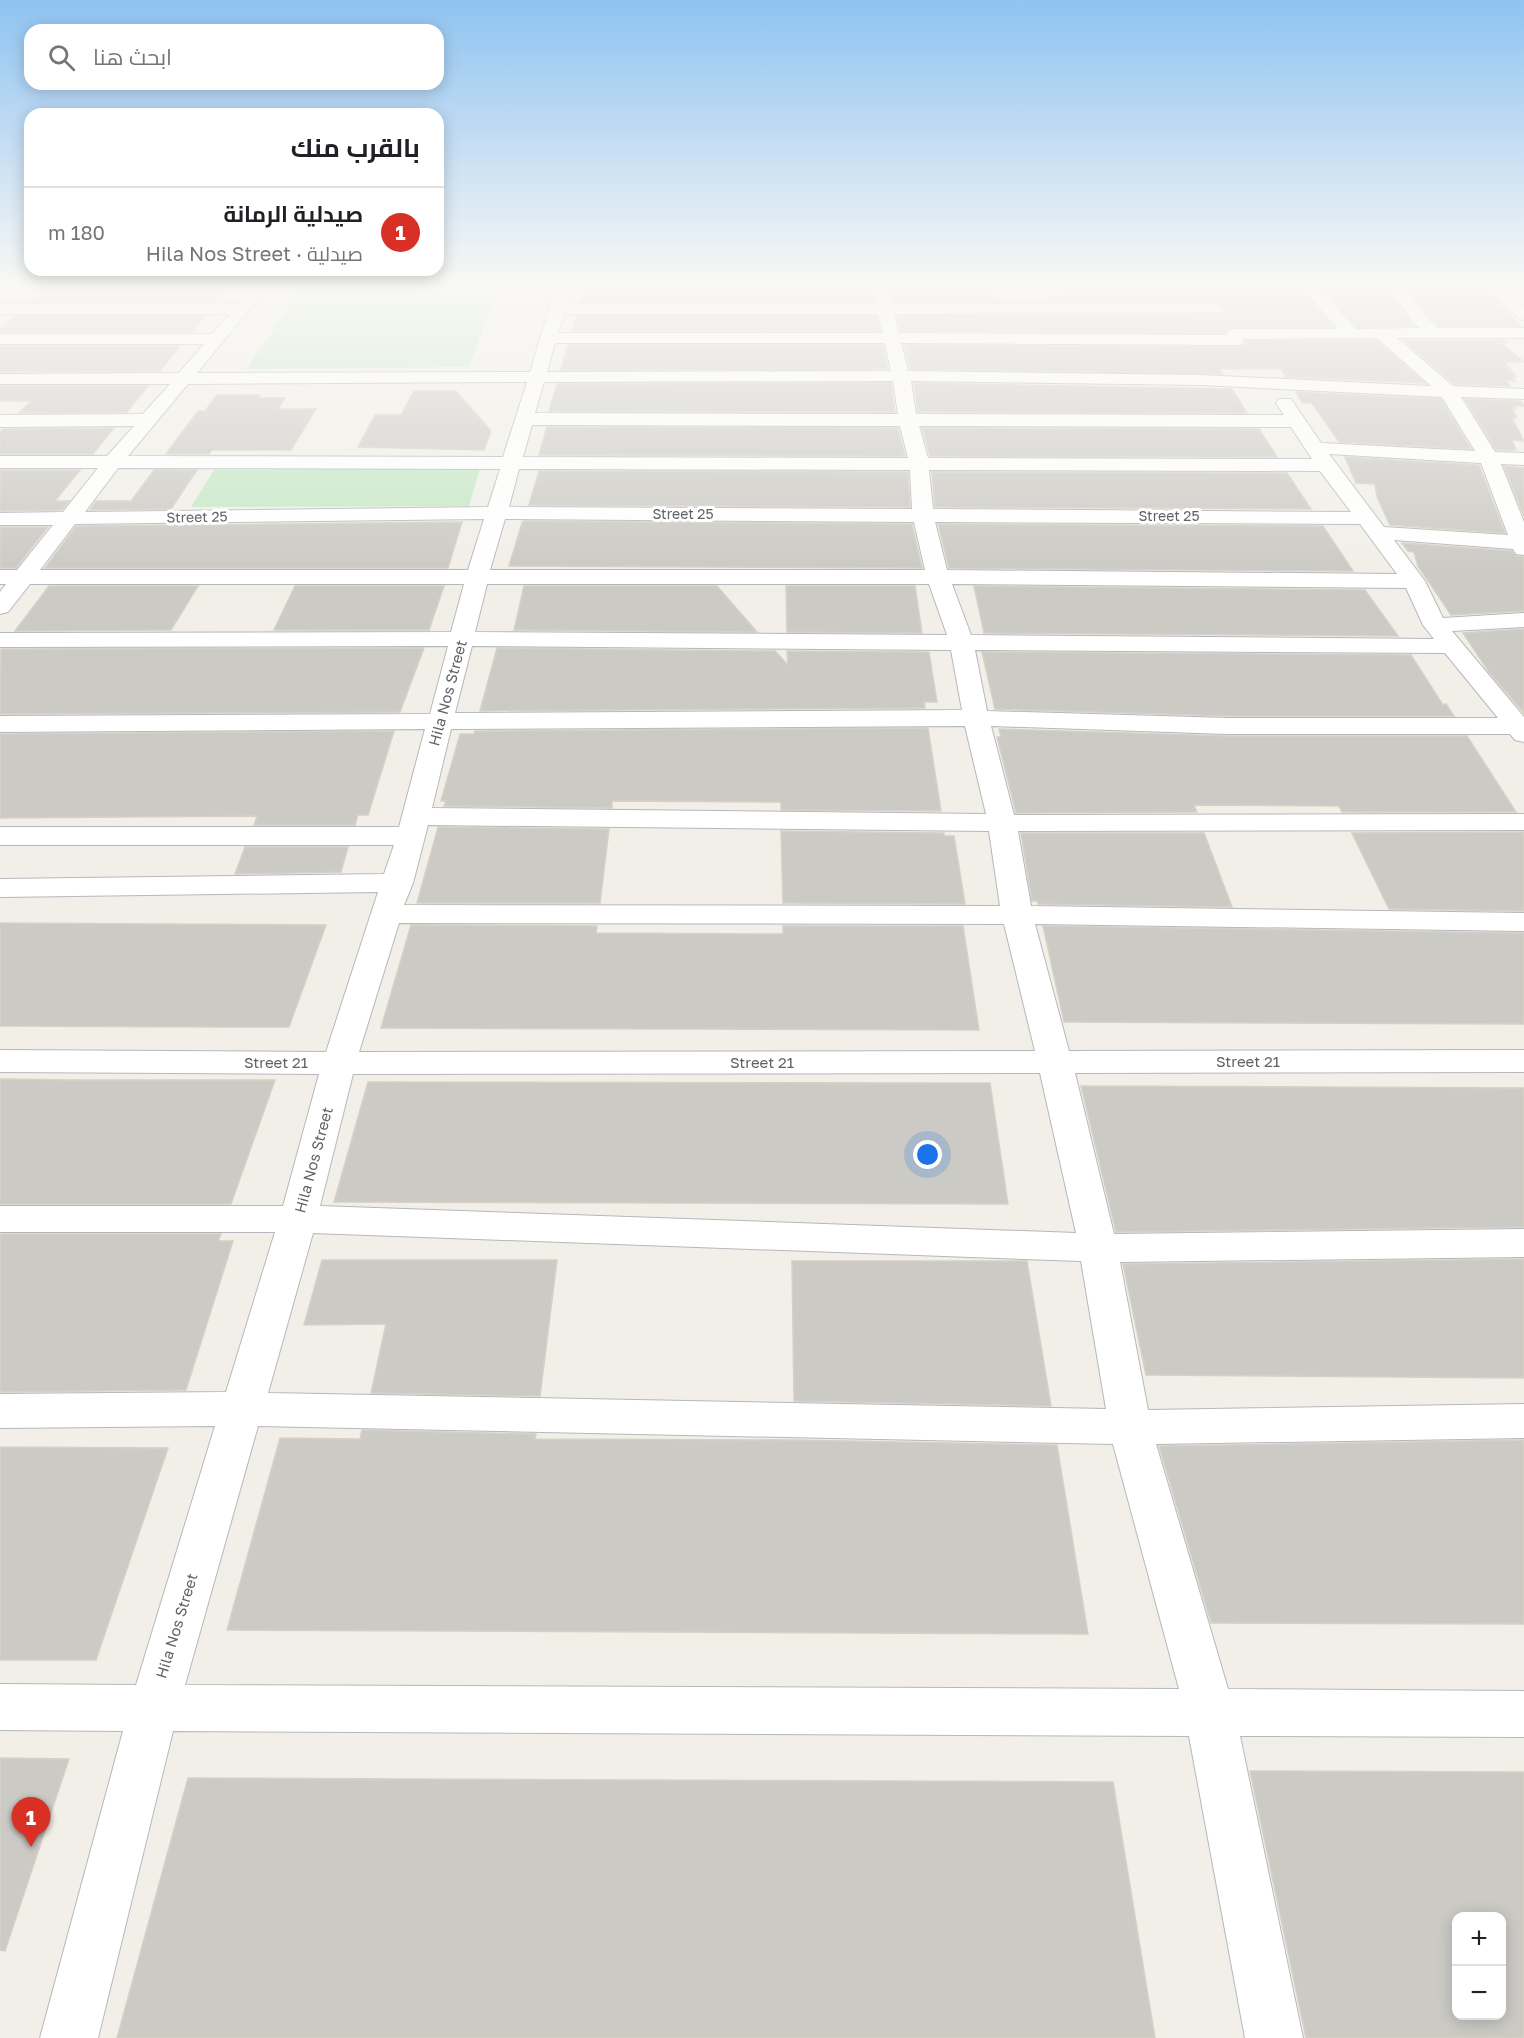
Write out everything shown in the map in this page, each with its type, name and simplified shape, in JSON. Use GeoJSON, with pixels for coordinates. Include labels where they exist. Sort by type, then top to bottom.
{"type":"FeatureCollection","features":[{"type":"Feature","properties":{"kind":"street"},"geometry":{"type":"LineString","coordinates":[[0,379],[164,378]]}},
{"type":"Feature","properties":{"kind":"street"},"geometry":{"type":"LineString","coordinates":[[0,606],[113,462],[184,378]]}},
{"type":"Feature","properties":{"kind":"street","name":"Hila Nos Street"},"geometry":{"type":"LineString","coordinates":[[69,2038],[153,1706],[298,1219],[339,1063],[414,826],[477,578],[538,378]]}},
{"type":"Feature","properties":{"kind":"street"},"geometry":{"type":"LineString","coordinates":[[902,378],[908,420],[919,462],[923,515],[938,577],[962,643],[976,718],[1002,823],[1017,915],[1055,1062],[1098,1248],[1130,1427],[1210,1713],[1274,2038]]}},
{"type":"Feature","properties":{"kind":"street"},"geometry":{"type":"LineString","coordinates":[[1059,378],[1201,380],[1524,394]]}},
{"type":"Feature","properties":{"kind":"street"},"geometry":{"type":"LineString","coordinates":[[1266,378],[1414,581],[1435,625],[1522,728]]}},
{"type":"Feature","properties":{"kind":"street"},"geometry":{"type":"LineString","coordinates":[[1433,378],[1448,391],[1490,458],[1523,545]]}},
{"type":"Feature","properties":{"kind":"street"},"geometry":{"type":"LineString","coordinates":[[526,419],[1297,421]]}},
{"type":"Feature","properties":{"kind":"street"},"geometry":{"type":"LineString","coordinates":[[0,421],[149,420]]}},
{"type":"Feature","properties":{"kind":"street"},"geometry":{"type":"LineString","coordinates":[[0,462],[919,462],[1321,456],[1524,459]]}},
{"type":"Feature","properties":{"kind":"street","name":"Street 25"},"geometry":{"type":"LineString","coordinates":[[0,519],[496,513],[923,515],[1372,526],[1523,545]]}},
{"type":"Feature","properties":{"kind":"street"},"geometry":{"type":"LineString","coordinates":[[0,577],[938,577],[1414,581]]}},
{"type":"Feature","properties":{"kind":"street"},"geometry":{"type":"LineString","coordinates":[[1435,625],[1524,620]]}},
{"type":"Feature","properties":{"kind":"street"},"geometry":{"type":"LineString","coordinates":[[0,640],[463,639],[1453,646]]}},
{"type":"Feature","properties":{"kind":"street"},"geometry":{"type":"LineString","coordinates":[[0,724],[976,718],[1227,726],[1522,728]]}},
{"type":"Feature","properties":{"kind":"street"},"geometry":{"type":"LineString","coordinates":[[0,836],[414,826],[1524,822]]}},
{"type":"Feature","properties":{"kind":"street"},"geometry":{"type":"LineString","coordinates":[[0,888],[1017,915],[1524,922]]}},
{"type":"Feature","properties":{"kind":"street","name":"Street 21"},"geometry":{"type":"LineString","coordinates":[[0,1061],[339,1063],[1524,1061]]}},
{"type":"Feature","properties":{"kind":"street"},"geometry":{"type":"LineString","coordinates":[[0,1219],[298,1219],[1098,1248],[1524,1243]]}},
{"type":"Feature","properties":{"kind":"street"},"geometry":{"type":"LineString","coordinates":[[0,1411],[242,1409],[1130,1427],[1524,1421]]}},
{"type":"Feature","properties":{"kind":"street"},"geometry":{"type":"LineString","coordinates":[[0,1707],[1524,1714]]}},
{"type":"Feature","properties":{"kind":"green space"},"geometry":{"type":"Polygon","coordinates":[[[480,468],[469,506],[191,507],[214,470],[480,468]]]}},
{"type":"Feature","properties":{"kind":"building"},"geometry":{"type":"Polygon","coordinates":[[[1312,378],[1419,378],[1425,383],[1312,378]]]}},
{"type":"Feature","properties":{"kind":"building"},"geometry":{"type":"Polygon","coordinates":[[[1447,378],[1513,378],[1515,381],[1505,380],[1510,386],[1454,384],[1447,378]]]}},
{"type":"Feature","properties":{"kind":"building"},"geometry":{"type":"Polygon","coordinates":[[[891,383],[895,412],[549,411],[557,384],[891,383]]]}},
{"type":"Feature","properties":{"kind":"building"},"geometry":{"type":"Polygon","coordinates":[[[914,383],[1232,389],[1247,413],[918,412],[914,383]]]}},
{"type":"Feature","properties":{"kind":"building"},"geometry":{"type":"Polygon","coordinates":[[[0,386],[148,386],[127,412],[19,413],[31,401],[0,401],[0,386]]]}},
{"type":"Feature","properties":{"kind":"building"},"geometry":{"type":"Polygon","coordinates":[[[414,391],[456,391],[491,431],[484,450],[358,447],[375,415],[401,415],[414,391]]]}},
{"type":"Feature","properties":{"kind":"building"},"geometry":{"type":"Polygon","coordinates":[[[1296,392],[1441,399],[1471,449],[1339,442],[1315,407],[1311,403],[1302,403],[1296,392]]]}},
{"type":"Feature","properties":{"kind":"building"},"geometry":{"type":"Polygon","coordinates":[[[217,395],[260,395],[258,398],[285,398],[278,409],[316,409],[291,450],[212,450],[209,454],[166,454],[198,411],[205,411],[217,395]]]}},
{"type":"Feature","properties":{"kind":"building"},"geometry":{"type":"Polygon","coordinates":[[[1465,399],[1521,401],[1524,406],[1514,406],[1516,409],[1512,409],[1517,418],[1512,418],[1524,441],[1512,440],[1516,450],[1496,450],[1465,399]]]}},
{"type":"Feature","properties":{"kind":"building"},"geometry":{"type":"Polygon","coordinates":[[[547,427],[898,428],[905,456],[539,455],[547,427]]]}},
{"type":"Feature","properties":{"kind":"building"},"geometry":{"type":"Polygon","coordinates":[[[114,428],[93,454],[0,454],[0,432],[3,429],[114,428]]]}},
{"type":"Feature","properties":{"kind":"building"},"geometry":{"type":"Polygon","coordinates":[[[922,428],[1259,429],[1277,457],[930,456],[922,428]]]}},
{"type":"Feature","properties":{"kind":"building"},"geometry":{"type":"Polygon","coordinates":[[[1345,457],[1479,465],[1505,533],[1390,525],[1377,497],[1375,484],[1356,483],[1345,457]]]}},
{"type":"Feature","properties":{"kind":"building"},"geometry":{"type":"Polygon","coordinates":[[[1504,466],[1524,468],[1524,516],[1504,466]]]}},
{"type":"Feature","properties":{"kind":"building"},"geometry":{"type":"Polygon","coordinates":[[[0,470],[80,470],[55,501],[69,501],[62,510],[0,511],[0,470]]]}},
{"type":"Feature","properties":{"kind":"building"},"geometry":{"type":"Polygon","coordinates":[[[154,470],[197,470],[171,509],[90,510],[96,501],[131,501],[154,470]]]}},
{"type":"Feature","properties":{"kind":"building"},"geometry":{"type":"Polygon","coordinates":[[[539,471],[908,472],[910,507],[529,505],[539,471]]]}},
{"type":"Feature","properties":{"kind":"building"},"geometry":{"type":"Polygon","coordinates":[[[932,472],[1287,473],[1311,509],[935,507],[932,472]]]}},
{"type":"Feature","properties":{"kind":"building"},"geometry":{"type":"Polygon","coordinates":[[[524,521],[912,524],[922,568],[509,566],[524,521]]]}},
{"type":"Feature","properties":{"kind":"building"},"geometry":{"type":"Polygon","coordinates":[[[462,522],[448,568],[45,568],[76,526],[462,522]]]}},
{"type":"Feature","properties":{"kind":"building"},"geometry":{"type":"Polygon","coordinates":[[[938,524],[1323,526],[1353,571],[949,568],[938,524]]]}},
{"type":"Feature","properties":{"kind":"building"},"geometry":{"type":"Polygon","coordinates":[[[0,527],[48,527],[16,568],[0,568],[0,527]]]}},
{"type":"Feature","properties":{"kind":"building"},"geometry":{"type":"Polygon","coordinates":[[[1402,543],[1512,551],[1516,556],[1524,557],[1524,611],[1451,615],[1418,566],[1414,552],[1408,551],[1402,543]]]}},
{"type":"Feature","properties":{"kind":"building"},"geometry":{"type":"Polygon","coordinates":[[[49,586],[198,586],[171,630],[15,631],[49,586]]]}},
{"type":"Feature","properties":{"kind":"building"},"geometry":{"type":"Polygon","coordinates":[[[295,586],[444,586],[429,630],[274,630],[295,586]]]}},
{"type":"Feature","properties":{"kind":"building"},"geometry":{"type":"Polygon","coordinates":[[[524,586],[717,586],[757,632],[514,630],[524,586]]]}},
{"type":"Feature","properties":{"kind":"building"},"geometry":{"type":"Polygon","coordinates":[[[786,586],[915,586],[922,633],[787,632],[786,586]]]}},
{"type":"Feature","properties":{"kind":"building"},"geometry":{"type":"Polygon","coordinates":[[[974,586],[1365,590],[1398,636],[984,633],[974,586]]]}},
{"type":"Feature","properties":{"kind":"building"},"geometry":{"type":"Polygon","coordinates":[[[1524,629],[1524,713],[1489,672],[1463,633],[1524,629]]]}},
{"type":"Feature","properties":{"kind":"building"},"geometry":{"type":"Polygon","coordinates":[[[424,648],[400,712],[0,714],[1,649],[424,648]]]}},
{"type":"Feature","properties":{"kind":"building"},"geometry":{"type":"Polygon","coordinates":[[[497,648],[775,651],[788,665],[787,651],[929,652],[937,702],[924,702],[925,708],[480,711],[497,648]]]}},
{"type":"Feature","properties":{"kind":"building"},"geometry":{"type":"Polygon","coordinates":[[[982,652],[1411,655],[1443,705],[1446,704],[1454,716],[1228,716],[995,709],[982,652]]]}},
{"type":"Feature","properties":{"kind":"building"},"geometry":{"type":"Polygon","coordinates":[[[928,728],[941,811],[781,810],[781,802],[612,801],[612,808],[444,806],[446,801],[441,801],[460,734],[474,734],[475,731],[928,728]]]}},
{"type":"Feature","properties":{"kind":"building"},"geometry":{"type":"Polygon","coordinates":[[[999,729],[1228,736],[1467,736],[1516,812],[1342,812],[1339,806],[1194,805],[1197,812],[1016,813],[997,737],[1001,737],[999,729]]]}},
{"type":"Feature","properties":{"kind":"building"},"geometry":{"type":"Polygon","coordinates":[[[394,731],[368,815],[358,815],[355,825],[254,825],[257,816],[0,818],[0,734],[394,731]]]}},
{"type":"Feature","properties":{"kind":"building"},"geometry":{"type":"Polygon","coordinates":[[[438,827],[609,829],[600,903],[417,903],[438,827]]]}},
{"type":"Feature","properties":{"kind":"building"},"geometry":{"type":"Polygon","coordinates":[[[781,831],[944,833],[944,836],[954,836],[965,904],[783,903],[781,831]]]}},
{"type":"Feature","properties":{"kind":"building"},"geometry":{"type":"Polygon","coordinates":[[[1524,832],[1524,911],[1389,909],[1352,833],[1524,832]]]}},
{"type":"Feature","properties":{"kind":"building"},"geometry":{"type":"Polygon","coordinates":[[[1021,833],[1204,833],[1232,907],[1038,904],[1038,901],[1032,901],[1021,833]]]}},
{"type":"Feature","properties":{"kind":"building"},"geometry":{"type":"Polygon","coordinates":[[[245,847],[348,847],[341,872],[235,874],[245,847]]]}},
{"type":"Feature","properties":{"kind":"building"},"geometry":{"type":"Polygon","coordinates":[[[0,923],[326,925],[289,1027],[0,1026],[0,923]]]}},
{"type":"Feature","properties":{"kind":"building"},"geometry":{"type":"Polygon","coordinates":[[[411,925],[597,926],[596,933],[783,934],[783,926],[963,926],[979,1030],[381,1028],[411,925]]]}},
{"type":"Feature","properties":{"kind":"building"},"geometry":{"type":"Polygon","coordinates":[[[1043,926],[1524,933],[1524,1024],[1064,1022],[1043,926]]]}},
{"type":"Feature","properties":{"kind":"building"},"geometry":{"type":"Polygon","coordinates":[[[0,1079],[275,1080],[231,1204],[0,1204],[0,1079]]]}},
{"type":"Feature","properties":{"kind":"building"},"geometry":{"type":"Polygon","coordinates":[[[368,1082],[990,1083],[1008,1204],[334,1202],[368,1082]]]}},
{"type":"Feature","properties":{"kind":"building"},"geometry":{"type":"Polygon","coordinates":[[[1081,1086],[1524,1088],[1524,1227],[1116,1232],[1081,1086]]]}},
{"type":"Feature","properties":{"kind":"building"},"geometry":{"type":"Polygon","coordinates":[[[0,1234],[221,1234],[218,1241],[233,1241],[186,1390],[0,1392],[0,1234]]]}},
{"type":"Feature","properties":{"kind":"building"},"geometry":{"type":"Polygon","coordinates":[[[1524,1259],[1524,1378],[1146,1375],[1123,1264],[1524,1259]]]}},
{"type":"Feature","properties":{"kind":"building"},"geometry":{"type":"Polygon","coordinates":[[[322,1260],[557,1260],[540,1396],[371,1393],[386,1324],[304,1325],[322,1260]]]}},
{"type":"Feature","properties":{"kind":"building"},"geometry":{"type":"Polygon","coordinates":[[[792,1261],[1027,1261],[1051,1406],[794,1401],[792,1261]]]}},
{"type":"Feature","properties":{"kind":"building"},"geometry":{"type":"Polygon","coordinates":[[[362,1430],[536,1434],[535,1439],[795,1440],[1057,1445],[1088,1634],[227,1630],[280,1438],[360,1439],[362,1430]]]}},
{"type":"Feature","properties":{"kind":"building"},"geometry":{"type":"Polygon","coordinates":[[[1524,1440],[1524,1624],[1211,1623],[1159,1446],[1524,1440]]]}},
{"type":"Feature","properties":{"kind":"building"},"geometry":{"type":"Polygon","coordinates":[[[0,1447],[168,1448],[96,1660],[0,1660],[0,1447]]]}},
{"type":"Feature","properties":{"kind":"building"},"geometry":{"type":"Polygon","coordinates":[[[0,1758],[69,1759],[5,1951],[0,1950],[0,1758]]]}},
{"type":"Feature","properties":{"kind":"building"},"geometry":{"type":"Polygon","coordinates":[[[1250,1771],[1524,1772],[1524,2038],[1306,2038],[1250,1771]]]}},
{"type":"Feature","properties":{"kind":"building"},"geometry":{"type":"Polygon","coordinates":[[[188,1778],[1113,1782],[1155,2038],[117,2038],[188,1778]]]}},
{"type":"Feature","properties":{"kind":"place","name":"صيدلية الرمانة"},"geometry":{"type":"Point","coordinates":[31,1847]}}]}
